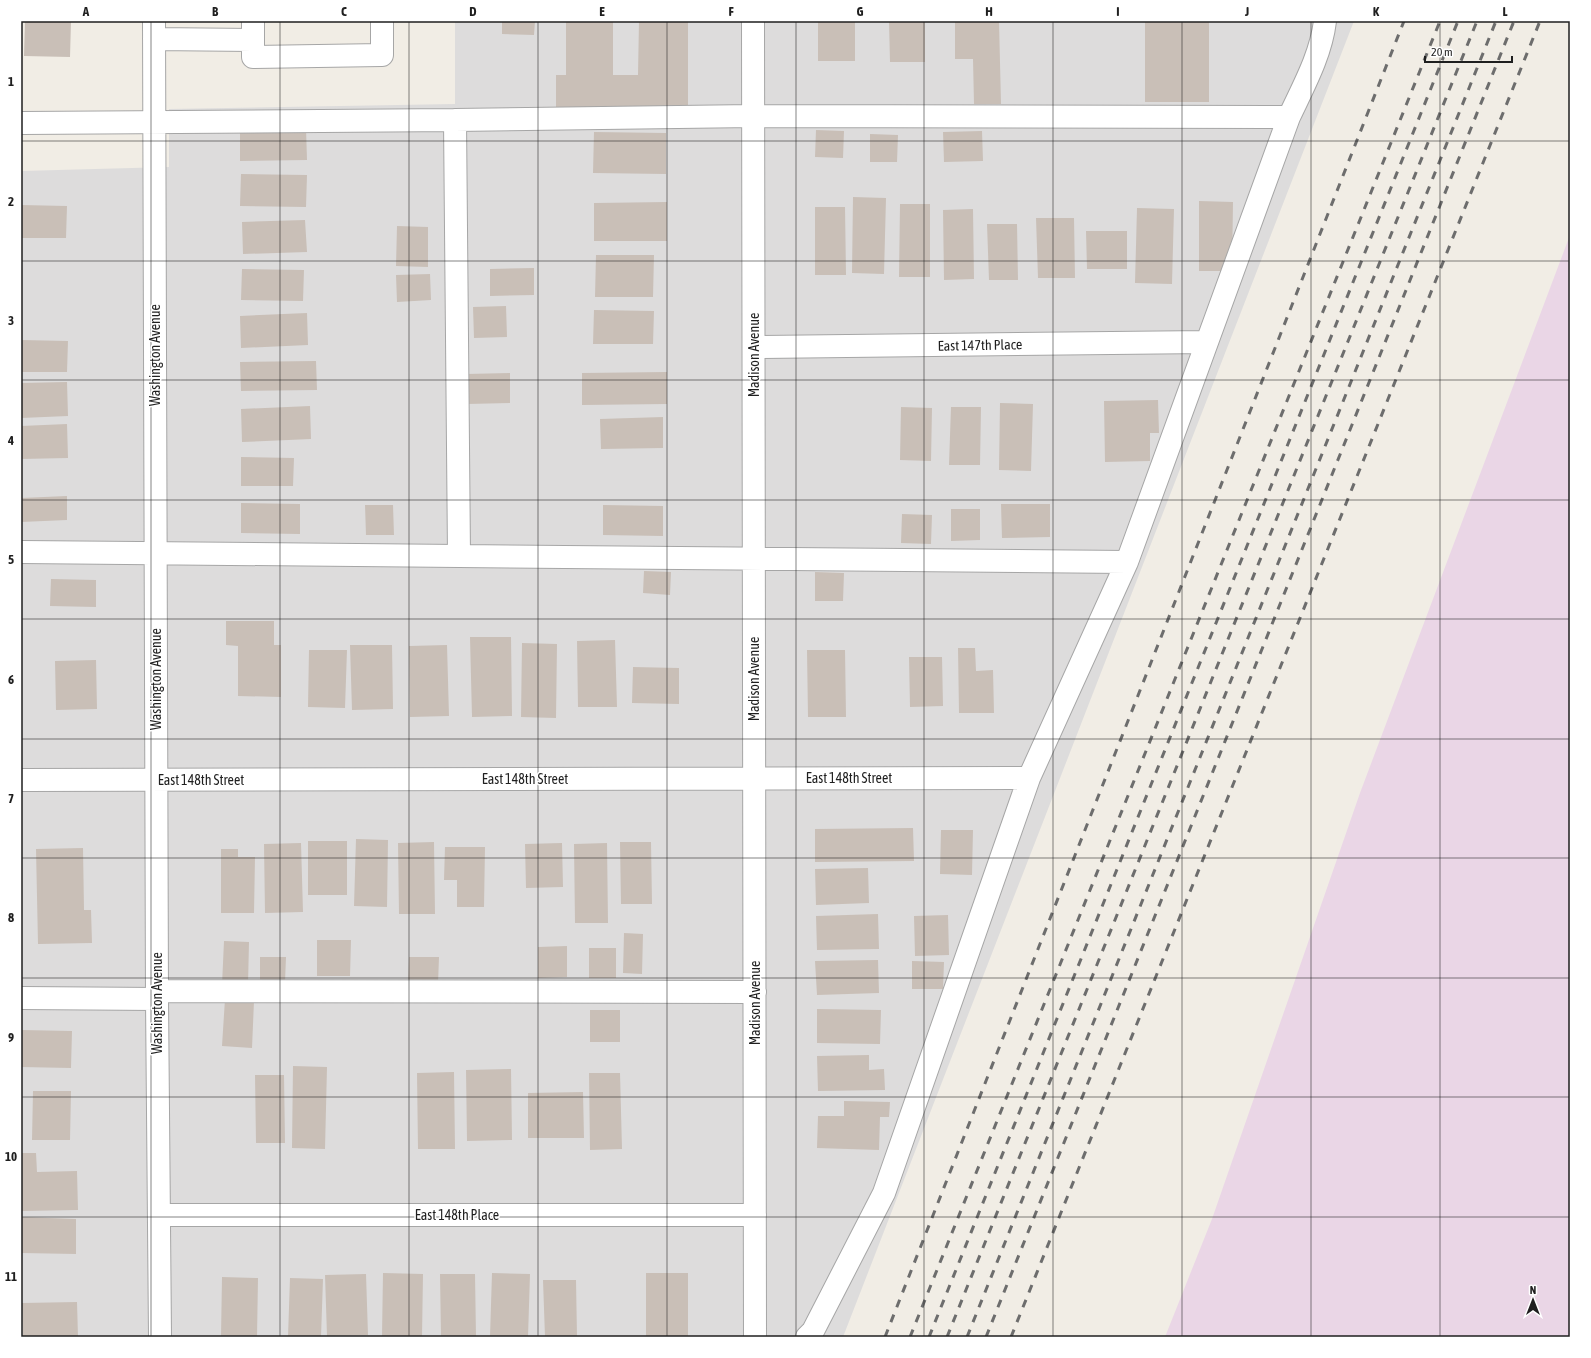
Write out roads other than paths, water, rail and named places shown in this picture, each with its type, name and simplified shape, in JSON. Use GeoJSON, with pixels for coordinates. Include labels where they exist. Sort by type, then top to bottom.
{"type":"FeatureCollection","features":[{"type":"Feature","properties":{"kind":"street"},"geometry":{"type":"LineString","coordinates":[[154,30],[253,30],[253,57],[382,55],[382,21]]}},
{"type":"Feature","properties":{"kind":"street","name":"Madison Avenue"},"geometry":{"type":"LineString","coordinates":[[753,21],[755,1337]]}},
{"type":"Feature","properties":{"kind":"street"},"geometry":{"type":"LineString","coordinates":[[807,1337],[813,1331],[884,1193],[1029,778],[1127,562],[1289,117],[1310,73],[1324,30],[1325,21]]}},
{"type":"Feature","properties":{"kind":"street","name":"Washington Avenue"},"geometry":{"type":"LineString","coordinates":[[154,30],[156,780],[160,1337]]}},
{"type":"Feature","properties":{"kind":"street"},"geometry":{"type":"LineString","coordinates":[[21,123],[155,123],[753,116],[1289,117]]}},
{"type":"Feature","properties":{"kind":"street"},"geometry":{"type":"LineString","coordinates":[[455,120],[459,555]]}},
{"type":"Feature","properties":{"kind":"street","name":"East 147th Place"},"geometry":{"type":"LineString","coordinates":[[754,347],[1207,342]]}},
{"type":"Feature","properties":{"kind":"street"},"geometry":{"type":"LineString","coordinates":[[21,552],[1127,562]]}},
{"type":"Feature","properties":{"kind":"street","name":"East 148th Street"},"geometry":{"type":"LineString","coordinates":[[21,780],[1029,778]]}},
{"type":"Feature","properties":{"kind":"street"},"geometry":{"type":"LineString","coordinates":[[21,998],[157,995],[755,992]]}},
{"type":"Feature","properties":{"kind":"street","name":"East 148th Place"},"geometry":{"type":"LineString","coordinates":[[159,1215],[755,1215]]}},
{"type":"Feature","properties":{"kind":"railway"},"geometry":{"type":"LineString","coordinates":[[885,1337],[1404,21]]}},
{"type":"Feature","properties":{"kind":"railway"},"geometry":{"type":"LineString","coordinates":[[910,1337],[1440,21]]}},
{"type":"Feature","properties":{"kind":"railway"},"geometry":{"type":"LineString","coordinates":[[929,1337],[1458,21]]}},
{"type":"Feature","properties":{"kind":"railway"},"geometry":{"type":"LineString","coordinates":[[947,1337],[1477,21]]}},
{"type":"Feature","properties":{"kind":"railway"},"geometry":{"type":"LineString","coordinates":[[967,1337],[1496,21]]}},
{"type":"Feature","properties":{"kind":"railway"},"geometry":{"type":"LineString","coordinates":[[986,1337],[1514,21]]}},
{"type":"Feature","properties":{"kind":"railway"},"geometry":{"type":"LineString","coordinates":[[1011,1337],[1540,21]]}}]}
